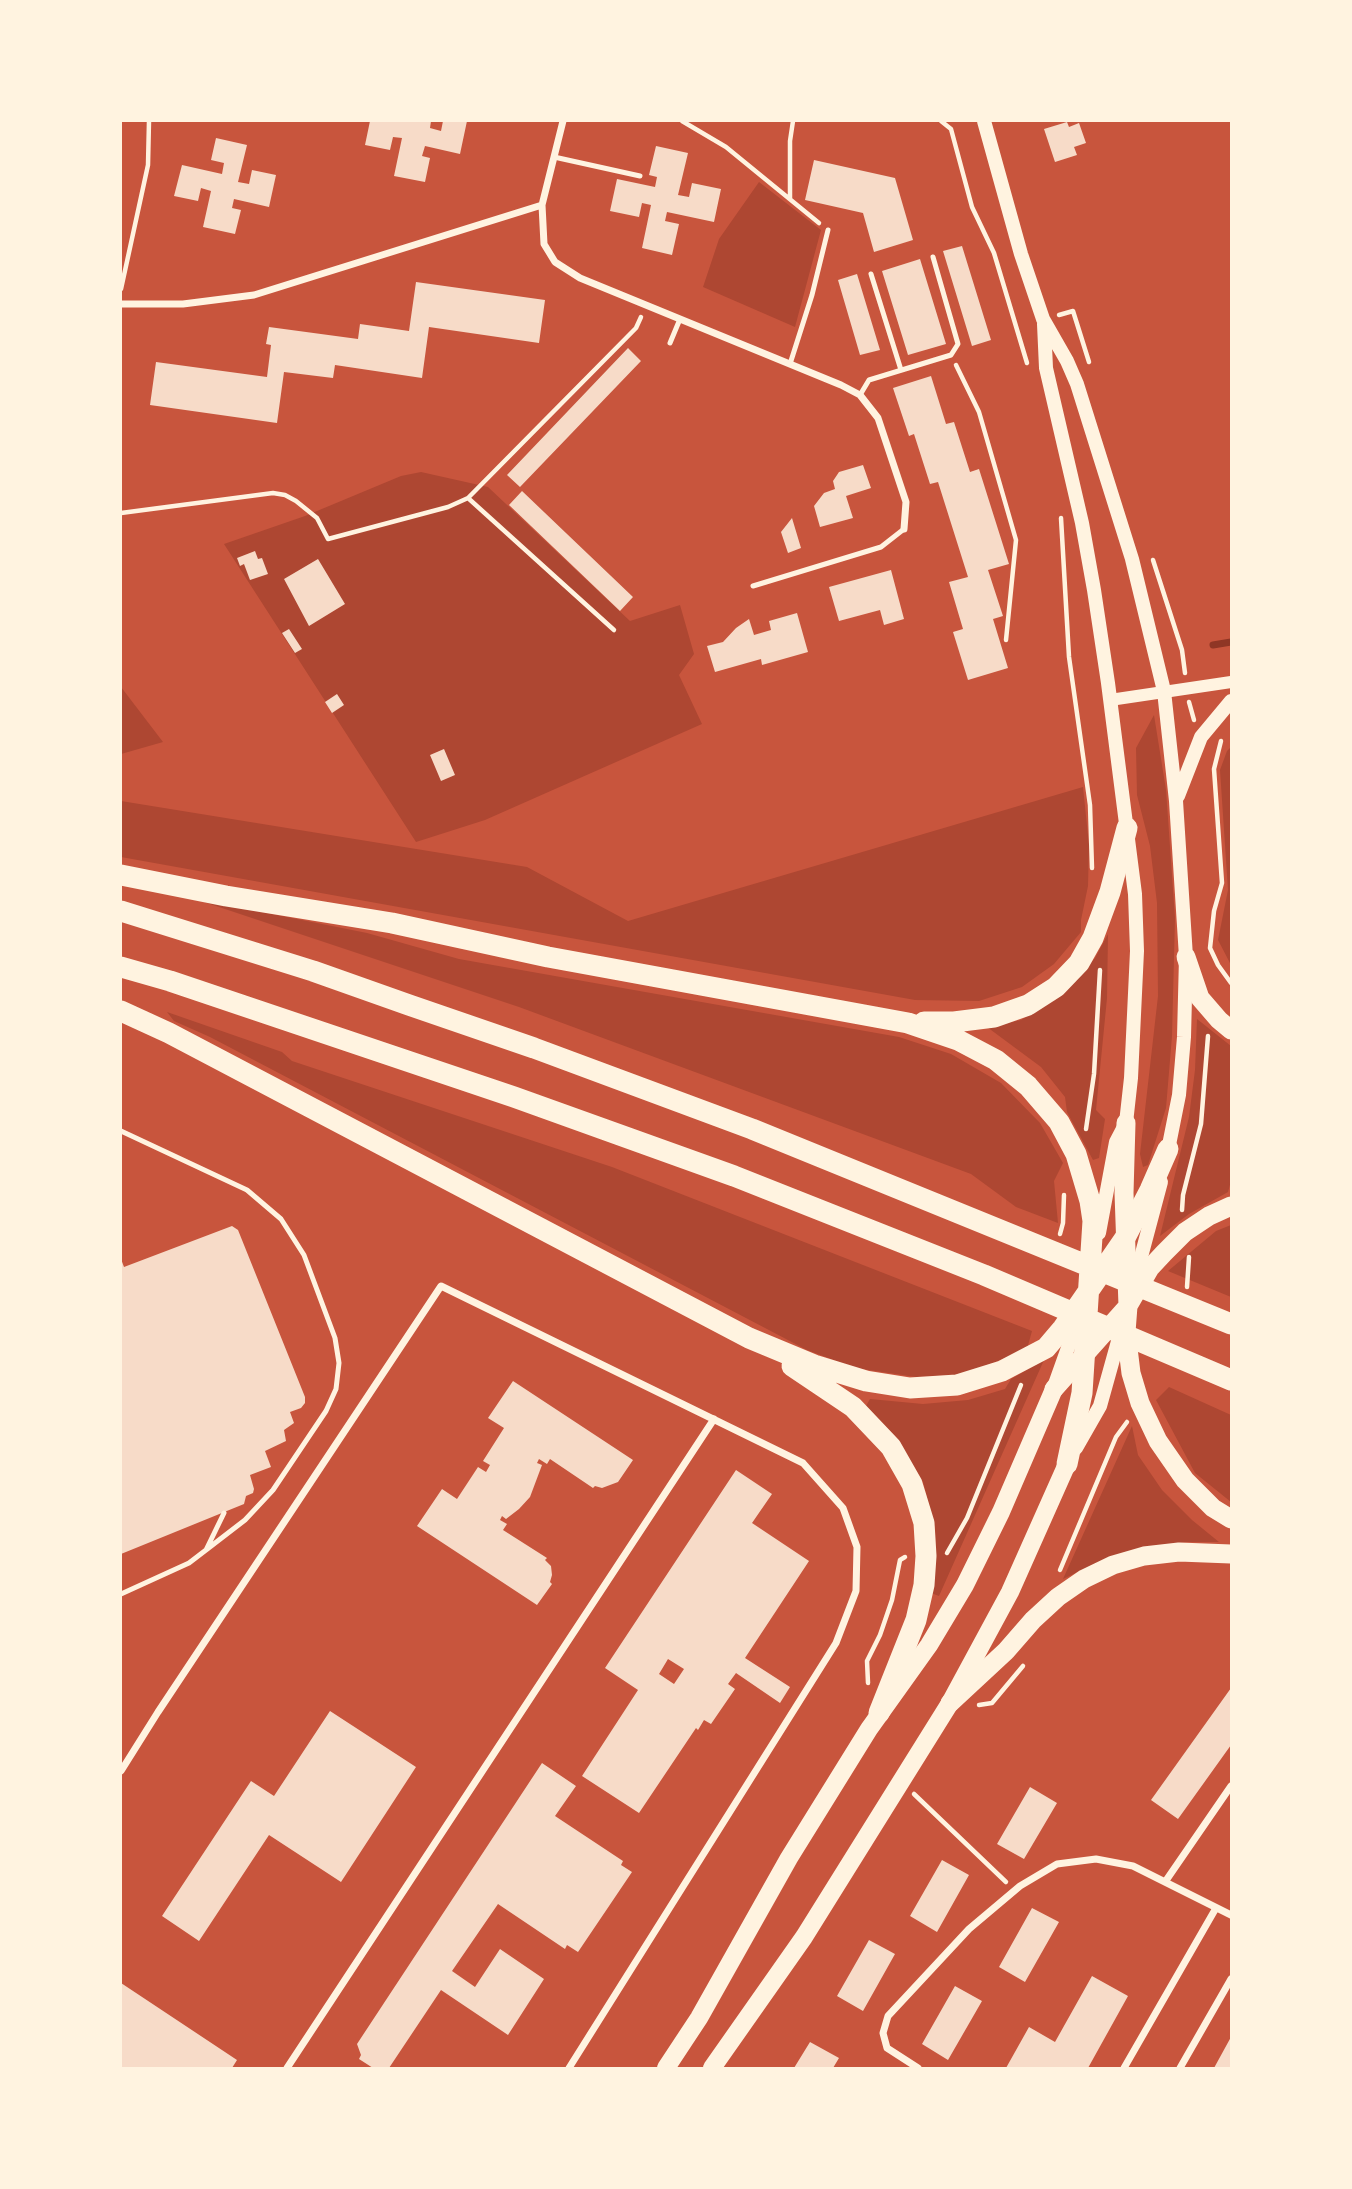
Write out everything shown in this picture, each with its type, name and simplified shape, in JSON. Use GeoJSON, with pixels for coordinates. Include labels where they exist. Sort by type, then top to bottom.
{"type":"FeatureCollection","features":[{"type":"Feature","properties":{"kind":"highway"},"geometry":{"type":"LineString","coordinates":[[908,1023],[954,1022],[994,1017],[1028,1005],[1056,988],[1079,963],[1093,938],[1110,892],[1127,828]]}},
{"type":"Feature","properties":{"kind":"highway"},"geometry":{"type":"LineString","coordinates":[[121,875],[226,896],[392,923],[548,957],[908,1023],[958,1040],[996,1060],[1028,1086],[1059,1122],[1076,1154],[1090,1201],[1093,1221],[1082,1393],[1067,1464]]}},
{"type":"Feature","properties":{"kind":"highway"},"geometry":{"type":"LineString","coordinates":[[121,911],[313,971],[534,1048],[765,1134],[1231,1324]]}},
{"type":"Feature","properties":{"kind":"highway"},"geometry":{"type":"LineString","coordinates":[[1186,957],[1200,998],[1231,1030]]}},
{"type":"Feature","properties":{"kind":"highway"},"geometry":{"type":"LineString","coordinates":[[121,967],[514,1097],[734,1176],[984,1275],[1223,1376]]}},
{"type":"Feature","properties":{"kind":"highway"},"geometry":{"type":"LineString","coordinates":[[121,1011],[194,1046],[749,1338],[814,1365],[853,1377],[910,1388],[957,1385],[1002,1371],[1046,1348],[1063,1328],[1125,1238],[1168,1149]]}},
{"type":"Feature","properties":{"kind":"highway"},"geometry":{"type":"LineString","coordinates":[[1126,1123],[1126,1332],[1131,1373],[1140,1403],[1158,1441],[1185,1480],[1213,1508],[1231,1519]]}},
{"type":"Feature","properties":{"kind":"highway"},"geometry":{"type":"LineString","coordinates":[[1054,1389],[1128,1306],[1150,1268],[1185,1232],[1209,1216],[1231,1206]]}},
{"type":"Feature","properties":{"kind":"highway"},"geometry":{"type":"LineString","coordinates":[[749,1338],[853,1407],[891,1447],[912,1484],[924,1522],[924,1585],[916,1620],[879,1713]]}},
{"type":"Feature","properties":{"kind":"highway"},"geometry":{"type":"LineString","coordinates":[[950,1703],[1006,1651],[1033,1620],[1058,1597],[1084,1579],[1113,1565],[1144,1556],[1179,1552],[1231,1554]]}},
{"type":"Feature","properties":{"kind":"main road"},"geometry":{"type":"LineString","coordinates":[[712,2068],[804,1937],[950,1703],[1010,1592],[1067,1464],[1100,1406],[1153,1216],[1180,1095],[1186,957],[1177,801],[1164,691],[1132,559],[1077,384],[1043,319],[1021,254],[984,121]]}},
{"type":"Feature","properties":{"kind":"main road"},"geometry":{"type":"LineString","coordinates":[[666,2068],[699,2018],[789,1858],[879,1713],[929,1645],[965,1585],[1001,1512],[1054,1389],[1088,1290],[1116,1143],[1126,1123],[1136,1016],[1135,894],[1110,700],[1082,523],[1046,368],[1043,319]]}},
{"type":"Feature","properties":{"kind":"main road"},"geometry":{"type":"LineString","coordinates":[[1177,801],[1201,737],[1231,701]]}},
{"type":"Feature","properties":{"kind":"street"},"geometry":{"type":"LineString","coordinates":[[563,121],[542,205],[544,244],[555,262],[580,278],[860,395],[878,418],[906,502],[904,529]]}},
{"type":"Feature","properties":{"kind":"street"},"geometry":{"type":"LineString","coordinates":[[121,304],[183,304],[254,295],[542,205]]}},
{"type":"Feature","properties":{"kind":"street"},"geometry":{"type":"LineString","coordinates":[[1110,700],[1231,682]]}},
{"type":"Feature","properties":{"kind":"street"},"geometry":{"type":"LineString","coordinates":[[121,1771],[442,1286],[803,1463],[843,1508],[857,1547],[856,1591],[836,1643],[569,2068]]}},
{"type":"Feature","properties":{"kind":"street"},"geometry":{"type":"LineString","coordinates":[[292,2067],[714,1419]]}},
{"type":"Feature","properties":{"kind":"street"},"geometry":{"type":"LineString","coordinates":[[1165,1882],[1231,1786]]}},
{"type":"Feature","properties":{"kind":"street"},"geometry":{"type":"LineString","coordinates":[[918,2068],[887,2048],[883,2033],[888,2016],[969,1929],[1014,1890],[1057,1864],[1096,1859],[1133,1866],[1231,1915]]}},
{"type":"Feature","properties":{"kind":"street"},"geometry":{"type":"LineString","coordinates":[[1124,2068],[1216,1908]]}},
{"type":"Feature","properties":{"kind":"street"},"geometry":{"type":"LineString","coordinates":[[1180,2068],[1231,1979]]}},
{"type":"Feature","properties":{"kind":"lane"},"geometry":{"type":"LineString","coordinates":[[554,157],[640,176]]}},
{"type":"Feature","properties":{"kind":"lane"},"geometry":{"type":"LineString","coordinates":[[790,364],[812,295],[828,230]]}},
{"type":"Feature","properties":{"kind":"lane"},"geometry":{"type":"LineString","coordinates":[[860,395],[869,380],[951,355],[958,344],[933,257]]}},
{"type":"Feature","properties":{"kind":"lane"},"geometry":{"type":"LineString","coordinates":[[871,274],[901,370]]}},
{"type":"Feature","properties":{"kind":"lane"},"geometry":{"type":"LineString","coordinates":[[670,343],[680,319]]}},
{"type":"Feature","properties":{"kind":"lane"},"geometry":{"type":"LineString","coordinates":[[753,586],[881,547],[904,529]]}},
{"type":"Feature","properties":{"kind":"lane"},"geometry":{"type":"LineString","coordinates":[[121,1132],[247,1189],[281,1219],[304,1255],[335,1338],[339,1363],[336,1389],[326,1411],[273,1490],[245,1520],[189,1563],[121,1594]]}},
{"type":"Feature","properties":{"kind":"lane"},"geometry":{"type":"LineString","coordinates":[[206,1550],[224,1513]]}},
{"type":"Feature","properties":{"kind":"path"},"geometry":{"type":"LineString","coordinates":[[121,289],[148,165],[149,121]]}},
{"type":"Feature","properties":{"kind":"path"},"geometry":{"type":"LineString","coordinates":[[682,121],[726,146],[828,230]]}},
{"type":"Feature","properties":{"kind":"path"},"geometry":{"type":"LineString","coordinates":[[790,199],[790,141],[793,121]]}},
{"type":"Feature","properties":{"kind":"path"},"geometry":{"type":"LineString","coordinates":[[941,121],[951,129],[972,207],[994,253],[1027,365]]}},
{"type":"Feature","properties":{"kind":"path"},"geometry":{"type":"LineString","coordinates":[[121,513],[273,494],[285,495],[317,518],[328,538],[448,508],[468,498],[636,328],[646,306]]}},
{"type":"Feature","properties":{"kind":"path"},"geometry":{"type":"LineString","coordinates":[[951,355],[979,412],[1016,540],[1006,640]]}},
{"type":"Feature","properties":{"kind":"path"},"geometry":{"type":"LineString","coordinates":[[468,498],[614,630]]}},
{"type":"Feature","properties":{"kind":"path"},"geometry":{"type":"LineString","coordinates":[[1060,512],[1069,657],[1090,805],[1092,873]]}},
{"type":"Feature","properties":{"kind":"path"},"geometry":{"type":"LineString","coordinates":[[1222,737],[1214,769],[1222,883],[1214,911],[1210,948],[1231,983]]}},
{"type":"Feature","properties":{"kind":"path"},"geometry":{"type":"LineString","coordinates":[[1076,1154],[1088,1124],[1095,1061],[1100,950],[1093,938]]}},
{"type":"Feature","properties":{"kind":"path"},"geometry":{"type":"LineString","coordinates":[[1060,1236],[1063,1223],[1063,1191]]}},
{"type":"Feature","properties":{"kind":"path"},"geometry":{"type":"LineString","coordinates":[[868,1688],[867,1661],[892,1600],[900,1560],[908,1556],[946,1555],[967,1518],[1006,1426],[1024,1379],[1028,1359]]}},
{"type":"Feature","properties":{"kind":"path"},"geometry":{"type":"LineString","coordinates":[[901,1782],[1014,1890]]}},
{"type":"Feature","properties":{"kind":"shaded area"},"geometry":{"type":"Polygon","coordinates":[[[759,182],[821,230],[795,327],[703,287],[719,239],[759,182]]]}},
{"type":"Feature","properties":{"kind":"shaded area"},"geometry":{"type":"Polygon","coordinates":[[[421,472],[488,487],[630,621],[680,605],[694,654],[679,675],[702,724],[485,820],[416,842],[224,544],[305,516],[401,476],[421,472]]]}},
{"type":"Feature","properties":{"kind":"shaded area"},"geometry":{"type":"Polygon","coordinates":[[[121,687],[163,742],[121,754],[121,687]]]}},
{"type":"Feature","properties":{"kind":"shaded area"},"geometry":{"type":"Polygon","coordinates":[[[1154,715],[1166,790],[1175,918],[1172,1036],[1166,1108],[1148,1165],[1143,1167],[1140,1154],[1158,996],[1157,903],[1150,846],[1137,795],[1136,748],[1154,715]]]}},
{"type":"Feature","properties":{"kind":"shaded area"},"geometry":{"type":"Polygon","coordinates":[[[1231,747],[1231,965],[1218,940],[1228,890],[1220,770],[1231,747]]]}},
{"type":"Feature","properties":{"kind":"shaded area"},"geometry":{"type":"Polygon","coordinates":[[[1083,787],[1089,845],[1088,886],[1081,932],[1054,964],[1022,987],[979,1001],[915,1000],[121,857],[121,801],[527,867],[628,921],[1083,787]]]}},
{"type":"Feature","properties":{"kind":"shaded area"},"geometry":{"type":"Polygon","coordinates":[[[192,898],[367,933],[459,959],[899,1037],[951,1054],[1001,1083],[1040,1123],[1063,1163],[1054,1181],[1058,1223],[1016,1207],[971,1174],[519,1007],[192,898]]]}},
{"type":"Feature","properties":{"kind":"shaded area"},"geometry":{"type":"Polygon","coordinates":[[[1108,934],[1107,998],[1096,1110],[1105,1119],[1099,1158],[1093,1160],[1067,1112],[1065,1097],[1041,1067],[987,1027],[1021,1020],[1064,993],[1095,958],[1108,934]]]}},
{"type":"Feature","properties":{"kind":"shaded area"},"geometry":{"type":"Polygon","coordinates":[[[167,1012],[282,1052],[292,1061],[612,1167],[1032,1331],[1027,1349],[955,1375],[916,1377],[855,1368],[807,1350],[210,1037],[174,1021],[167,1012]]]}},
{"type":"Feature","properties":{"kind":"shaded area"},"geometry":{"type":"Polygon","coordinates":[[[1197,1019],[1231,1046],[1231,1181],[1228,1192],[1189,1214],[1160,1236],[1189,1117],[1195,1070],[1197,1019]]]}},
{"type":"Feature","properties":{"kind":"shaded area"},"geometry":{"type":"Polygon","coordinates":[[[1231,1225],[1231,1297],[1168,1271],[1216,1231],[1231,1225]]]}},
{"type":"Feature","properties":{"kind":"shaded area"},"geometry":{"type":"Polygon","coordinates":[[[1044,1360],[939,1596],[931,1593],[936,1563],[935,1528],[923,1482],[897,1438],[866,1406],[870,1399],[923,1404],[968,1400],[1005,1389],[1011,1379],[1044,1360]]]}},
{"type":"Feature","properties":{"kind":"shaded area"},"geometry":{"type":"Polygon","coordinates":[[[1169,1387],[1231,1415],[1231,1502],[1195,1473],[1156,1400],[1169,1387]]]}},
{"type":"Feature","properties":{"kind":"shaded area"},"geometry":{"type":"Polygon","coordinates":[[[1132,1426],[1138,1455],[1162,1490],[1219,1542],[1187,1542],[1146,1547],[1103,1560],[1063,1579],[1132,1426]]]}},
{"type":"Feature","properties":{"kind":"building"},"geometry":{"type":"Polygon","coordinates":[[[370,121],[431,121],[430,128],[441,131],[443,121],[467,121],[460,154],[425,146],[422,156],[430,158],[425,182],[394,176],[402,138],[393,137],[390,150],[365,145],[370,121]]]}},
{"type":"Feature","properties":{"kind":"building"},"geometry":{"type":"Polygon","coordinates":[[[1067,122],[1069,127],[1079,123],[1086,143],[1074,147],[1077,155],[1055,162],[1044,129],[1067,122]]]}},
{"type":"Feature","properties":{"kind":"building"},"geometry":{"type":"Polygon","coordinates":[[[216,138],[247,145],[238,182],[249,184],[252,170],[276,175],[269,207],[234,199],[232,208],[241,210],[235,234],[203,227],[211,191],[201,188],[198,201],[174,196],[182,165],[222,174],[224,163],[211,160],[216,138]]]}},
{"type":"Feature","properties":{"kind":"building"},"geometry":{"type":"Polygon","coordinates":[[[656,146],[688,153],[678,195],[689,197],[692,183],[721,189],[714,222],[667,212],[665,221],[679,224],[672,255],[642,248],[651,205],[642,203],[639,217],[610,211],[617,179],[655,187],[657,177],[649,175],[656,146]]]}},
{"type":"Feature","properties":{"kind":"building"},"geometry":{"type":"Polygon","coordinates":[[[814,160],[895,178],[913,240],[874,252],[863,213],[805,200],[814,160]]]}},
{"type":"Feature","properties":{"kind":"building"},"geometry":{"type":"Polygon","coordinates":[[[962,246],[991,340],[972,346],[943,251],[962,246]]]}},
{"type":"Feature","properties":{"kind":"building"},"geometry":{"type":"Polygon","coordinates":[[[920,259],[946,344],[908,355],[882,271],[920,259]]]}},
{"type":"Feature","properties":{"kind":"building"},"geometry":{"type":"Polygon","coordinates":[[[857,274],[880,350],[860,355],[838,280],[857,274]]]}},
{"type":"Feature","properties":{"kind":"building"},"geometry":{"type":"Polygon","coordinates":[[[416,282],[545,300],[539,343],[429,327],[422,378],[335,365],[333,378],[284,372],[277,423],[150,405],[156,362],[267,377],[271,345],[266,344],[269,327],[358,339],[360,324],[409,331],[416,282]]]}},
{"type":"Feature","properties":{"kind":"building"},"geometry":{"type":"Polygon","coordinates":[[[628,348],[641,361],[520,487],[507,475],[628,348]]]}},
{"type":"Feature","properties":{"kind":"building"},"geometry":{"type":"Polygon","coordinates":[[[931,376],[946,424],[954,422],[970,472],[979,469],[1009,564],[988,570],[1003,616],[993,619],[1008,668],[968,680],[953,632],[963,629],[949,582],[968,577],[938,482],[930,484],[914,434],[909,436],[893,388],[931,376]]]}},
{"type":"Feature","properties":{"kind":"building"},"geometry":{"type":"Polygon","coordinates":[[[863,465],[871,488],[846,496],[853,518],[820,527],[814,506],[824,493],[835,489],[833,481],[839,472],[863,465]]]}},
{"type":"Feature","properties":{"kind":"building"},"geometry":{"type":"Polygon","coordinates":[[[522,491],[633,597],[620,611],[509,505],[522,491]]]}},
{"type":"Feature","properties":{"kind":"building"},"geometry":{"type":"Polygon","coordinates":[[[792,518],[801,548],[788,553],[781,532],[792,518]]]}},
{"type":"Feature","properties":{"kind":"building"},"geometry":{"type":"Polygon","coordinates":[[[255,551],[258,559],[262,558],[268,574],[250,580],[244,564],[240,566],[237,558],[255,551]]]}},
{"type":"Feature","properties":{"kind":"building"},"geometry":{"type":"Polygon","coordinates":[[[318,559],[345,604],[309,626],[284,579],[318,559]]]}},
{"type":"Feature","properties":{"kind":"building"},"geometry":{"type":"Polygon","coordinates":[[[891,570],[904,619],[884,625],[880,610],[839,621],[829,587],[891,570]]]}},
{"type":"Feature","properties":{"kind":"building"},"geometry":{"type":"Polygon","coordinates":[[[797,613],[808,652],[762,665],[761,659],[715,672],[707,646],[723,642],[749,619],[754,635],[771,630],[769,621],[797,613]]]}},
{"type":"Feature","properties":{"kind":"building"},"geometry":{"type":"Polygon","coordinates":[[[289,629],[302,649],[295,653],[282,633],[289,629]]]}},
{"type":"Feature","properties":{"kind":"building"},"geometry":{"type":"Polygon","coordinates":[[[337,694],[344,705],[332,713],[325,702],[337,694]]]}},
{"type":"Feature","properties":{"kind":"building"},"geometry":{"type":"Polygon","coordinates":[[[444,749],[455,775],[441,781],[430,755],[444,749]]]}},
{"type":"Feature","properties":{"kind":"building"},"geometry":{"type":"Polygon","coordinates":[[[232,1226],[238,1230],[305,1397],[305,1403],[301,1408],[290,1412],[294,1423],[284,1430],[286,1441],[265,1451],[271,1467],[250,1475],[254,1489],[253,1493],[246,1496],[244,1504],[121,1554],[121,1259],[124,1267],[232,1226]]]}},
{"type":"Feature","properties":{"kind":"building"},"geometry":{"type":"Polygon","coordinates":[[[513,1381],[633,1460],[618,1482],[602,1488],[593,1488],[550,1459],[547,1464],[539,1459],[537,1463],[542,1465],[530,1497],[506,1519],[502,1516],[500,1520],[507,1524],[503,1530],[547,1558],[545,1560],[551,1566],[552,1584],[537,1605],[417,1526],[442,1489],[457,1499],[478,1467],[486,1472],[490,1465],[483,1461],[504,1428],[488,1418],[513,1381]]]}},
{"type":"Feature","properties":{"kind":"building"},"geometry":{"type":"Polygon","coordinates":[[[736,1470],[772,1494],[752,1523],[809,1561],[745,1658],[790,1687],[780,1703],[736,1673],[728,1684],[735,1689],[711,1724],[704,1720],[698,1730],[696,1728],[639,1813],[582,1776],[638,1690],[605,1668],[736,1470]],[[668,1659],[659,1674],[674,1684],[684,1669],[668,1659]]]}},
{"type":"Feature","properties":{"kind":"building"},"geometry":{"type":"Polygon","coordinates":[[[1231,1688],[1231,1745],[1178,1819],[1151,1800],[1231,1688]]]}},
{"type":"Feature","properties":{"kind":"building"},"geometry":{"type":"Polygon","coordinates":[[[330,1711],[416,1767],[341,1882],[269,1835],[199,1941],[162,1916],[251,1781],[274,1796],[330,1711]]]}},
{"type":"Feature","properties":{"kind":"building"},"geometry":{"type":"Polygon","coordinates":[[[542,1763],[576,1786],[555,1816],[623,1861],[621,1865],[632,1872],[578,1952],[567,1945],[565,1949],[498,1904],[452,1971],[475,1987],[500,1949],[544,1979],[508,2035],[441,1990],[389,2068],[373,2068],[359,2059],[361,2055],[357,2044],[542,1763]]]}},
{"type":"Feature","properties":{"kind":"building"},"geometry":{"type":"Polygon","coordinates":[[[1030,1787],[1057,1803],[1024,1859],[997,1844],[1030,1787]]]}},
{"type":"Feature","properties":{"kind":"building"},"geometry":{"type":"Polygon","coordinates":[[[942,1860],[969,1875],[937,1932],[910,1916],[942,1860]]]}},
{"type":"Feature","properties":{"kind":"building"},"geometry":{"type":"Polygon","coordinates":[[[1032,1908],[1059,1922],[1025,1982],[999,1967],[1032,1908]]]}},
{"type":"Feature","properties":{"kind":"building"},"geometry":{"type":"Polygon","coordinates":[[[869,1940],[895,1954],[863,2011],[837,1996],[869,1940]]]}},
{"type":"Feature","properties":{"kind":"building"},"geometry":{"type":"Polygon","coordinates":[[[1092,1976],[1128,1996],[1088,2068],[1006,2068],[1029,2027],[1055,2042],[1092,1976]]]}},
{"type":"Feature","properties":{"kind":"building"},"geometry":{"type":"Polygon","coordinates":[[[121,1983],[237,2060],[232,2068],[121,2068],[121,1983]]]}},
{"type":"Feature","properties":{"kind":"building"},"geometry":{"type":"Polygon","coordinates":[[[955,1986],[982,2001],[948,2060],[922,2044],[955,1986]]]}},
{"type":"Feature","properties":{"kind":"building"},"geometry":{"type":"Polygon","coordinates":[[[1231,2037],[1231,2068],[1214,2068],[1231,2037]]]}},
{"type":"Feature","properties":{"kind":"building"},"geometry":{"type":"Polygon","coordinates":[[[810,2042],[839,2058],[833,2068],[794,2068],[810,2042]]]}},
{"type":"Feature","properties":{"kind":"waterway"},"geometry":{"type":"LineString","coordinates":[[1213,645],[1231,642]]}}]}
